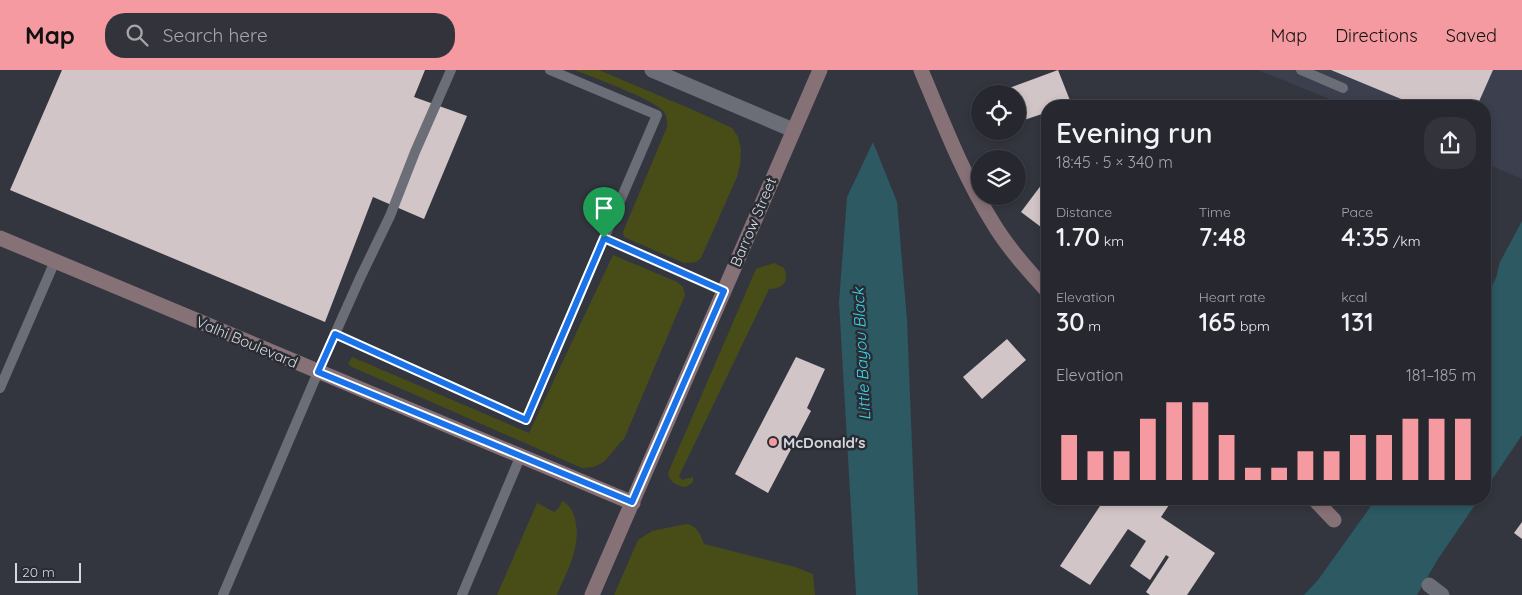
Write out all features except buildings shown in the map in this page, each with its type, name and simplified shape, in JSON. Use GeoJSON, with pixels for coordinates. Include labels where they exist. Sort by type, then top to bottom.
{"type":"FeatureCollection","features":[{"type":"Feature","properties":{"kind":"street"},"geometry":{"type":"LineString","coordinates":[[652,70],[792,130]]}},
{"type":"Feature","properties":{"kind":"street","name":"Barrow Street"},"geometry":{"type":"LineString","coordinates":[[592,595],[792,130],[820,70]]}},
{"type":"Feature","properties":{"kind":"street"},"geometry":{"type":"LineString","coordinates":[[921,70],[953,149],[992,223],[1016,257],[1041,284]]}},
{"type":"Feature","properties":{"kind":"street","name":"Valhi Boulevard"},"geometry":{"type":"LineString","coordinates":[[0,238],[632,502]]}},
{"type":"Feature","properties":{"kind":"street"},"geometry":{"type":"LineString","coordinates":[[1320,505],[1334,520]]}},
{"type":"Feature","properties":{"kind":"street"},"geometry":{"type":"LineString","coordinates":[[1429,585],[1442,595]]}},
{"type":"Feature","properties":{"kind":"lane"},"geometry":{"type":"LineString","coordinates":[[223,595],[318,372],[390,216],[415,152],[451,70]]}},
{"type":"Feature","properties":{"kind":"lane"},"geometry":{"type":"LineString","coordinates":[[335,334],[526,420],[657,115],[550,70]]}},
{"type":"Feature","properties":{"kind":"lane"},"geometry":{"type":"LineString","coordinates":[[1301,70],[1343,88]]}},
{"type":"Feature","properties":{"kind":"lane"},"geometry":{"type":"LineString","coordinates":[[604,238],[724,291]]}},
{"type":"Feature","properties":{"kind":"lane"},"geometry":{"type":"LineString","coordinates":[[0,388],[55,261]]}},
{"type":"Feature","properties":{"kind":"lane"},"geometry":{"type":"LineString","coordinates":[[462,595],[521,456]]}},
{"type":"Feature","properties":{"kind":"shaded area"},"geometry":{"type":"Polygon","coordinates":[[[1258,70],[1522,70],[1522,179],[1491,166],[1491,100],[1332,100],[1258,70]]]}},
{"type":"Feature","properties":{"kind":"green space"},"geometry":{"type":"Polygon","coordinates":[[[575,70],[599,70],[732,128],[738,137],[741,150],[737,177],[701,258],[696,262],[684,263],[624,237],[623,232],[667,127],[664,112],[659,107],[637,95],[575,70]]]}},
{"type":"Feature","properties":{"kind":"green space"},"geometry":{"type":"Polygon","coordinates":[[[613,255],[677,282],[683,287],[685,295],[624,439],[602,463],[582,468],[348,364],[352,357],[529,433],[613,255]]]}},
{"type":"Feature","properties":{"kind":"green space"},"geometry":{"type":"Polygon","coordinates":[[[774,263],[784,268],[786,281],[781,286],[769,289],[679,476],[682,480],[693,477],[693,482],[686,487],[677,485],[672,482],[668,473],[756,269],[774,263]]]}},
{"type":"Feature","properties":{"kind":"green space"},"geometry":{"type":"Polygon","coordinates":[[[562,501],[569,506],[573,513],[577,529],[577,539],[569,567],[557,595],[497,595],[537,503],[554,512],[559,508],[562,501]]]}},
{"type":"Feature","properties":{"kind":"green space"},"geometry":{"type":"Polygon","coordinates":[[[686,524],[695,528],[704,544],[795,567],[813,574],[815,595],[614,595],[638,540],[652,531],[686,524]]]}},
{"type":"Feature","properties":{"kind":"water","name":"Little Bayou Black"},"geometry":{"type":"Polygon","coordinates":[[[873,142],[897,202],[907,320],[918,595],[856,595],[839,302],[847,197],[873,142]]]}},
{"type":"Feature","properties":{"kind":"water"},"geometry":{"type":"Polygon","coordinates":[[[1522,221],[1522,435],[1491,481],[1491,288],[1500,262],[1522,221]]]}},
{"type":"Feature","properties":{"kind":"water"},"geometry":{"type":"Polygon","coordinates":[[[1372,505],[1475,505],[1438,559],[1417,595],[1304,595],[1318,580],[1372,505]]]}},
{"type":"Feature","properties":{"kind":"place","name":"McDonald's"},"geometry":{"type":"Point","coordinates":[773,442]}},
{"type":"Feature","properties":{"kind":"route"},"geometry":{"type":"LineString","coordinates":[[604,238],[724,291],[632,502],[318,372],[335,334],[526,420],[604,238]]}}]}
